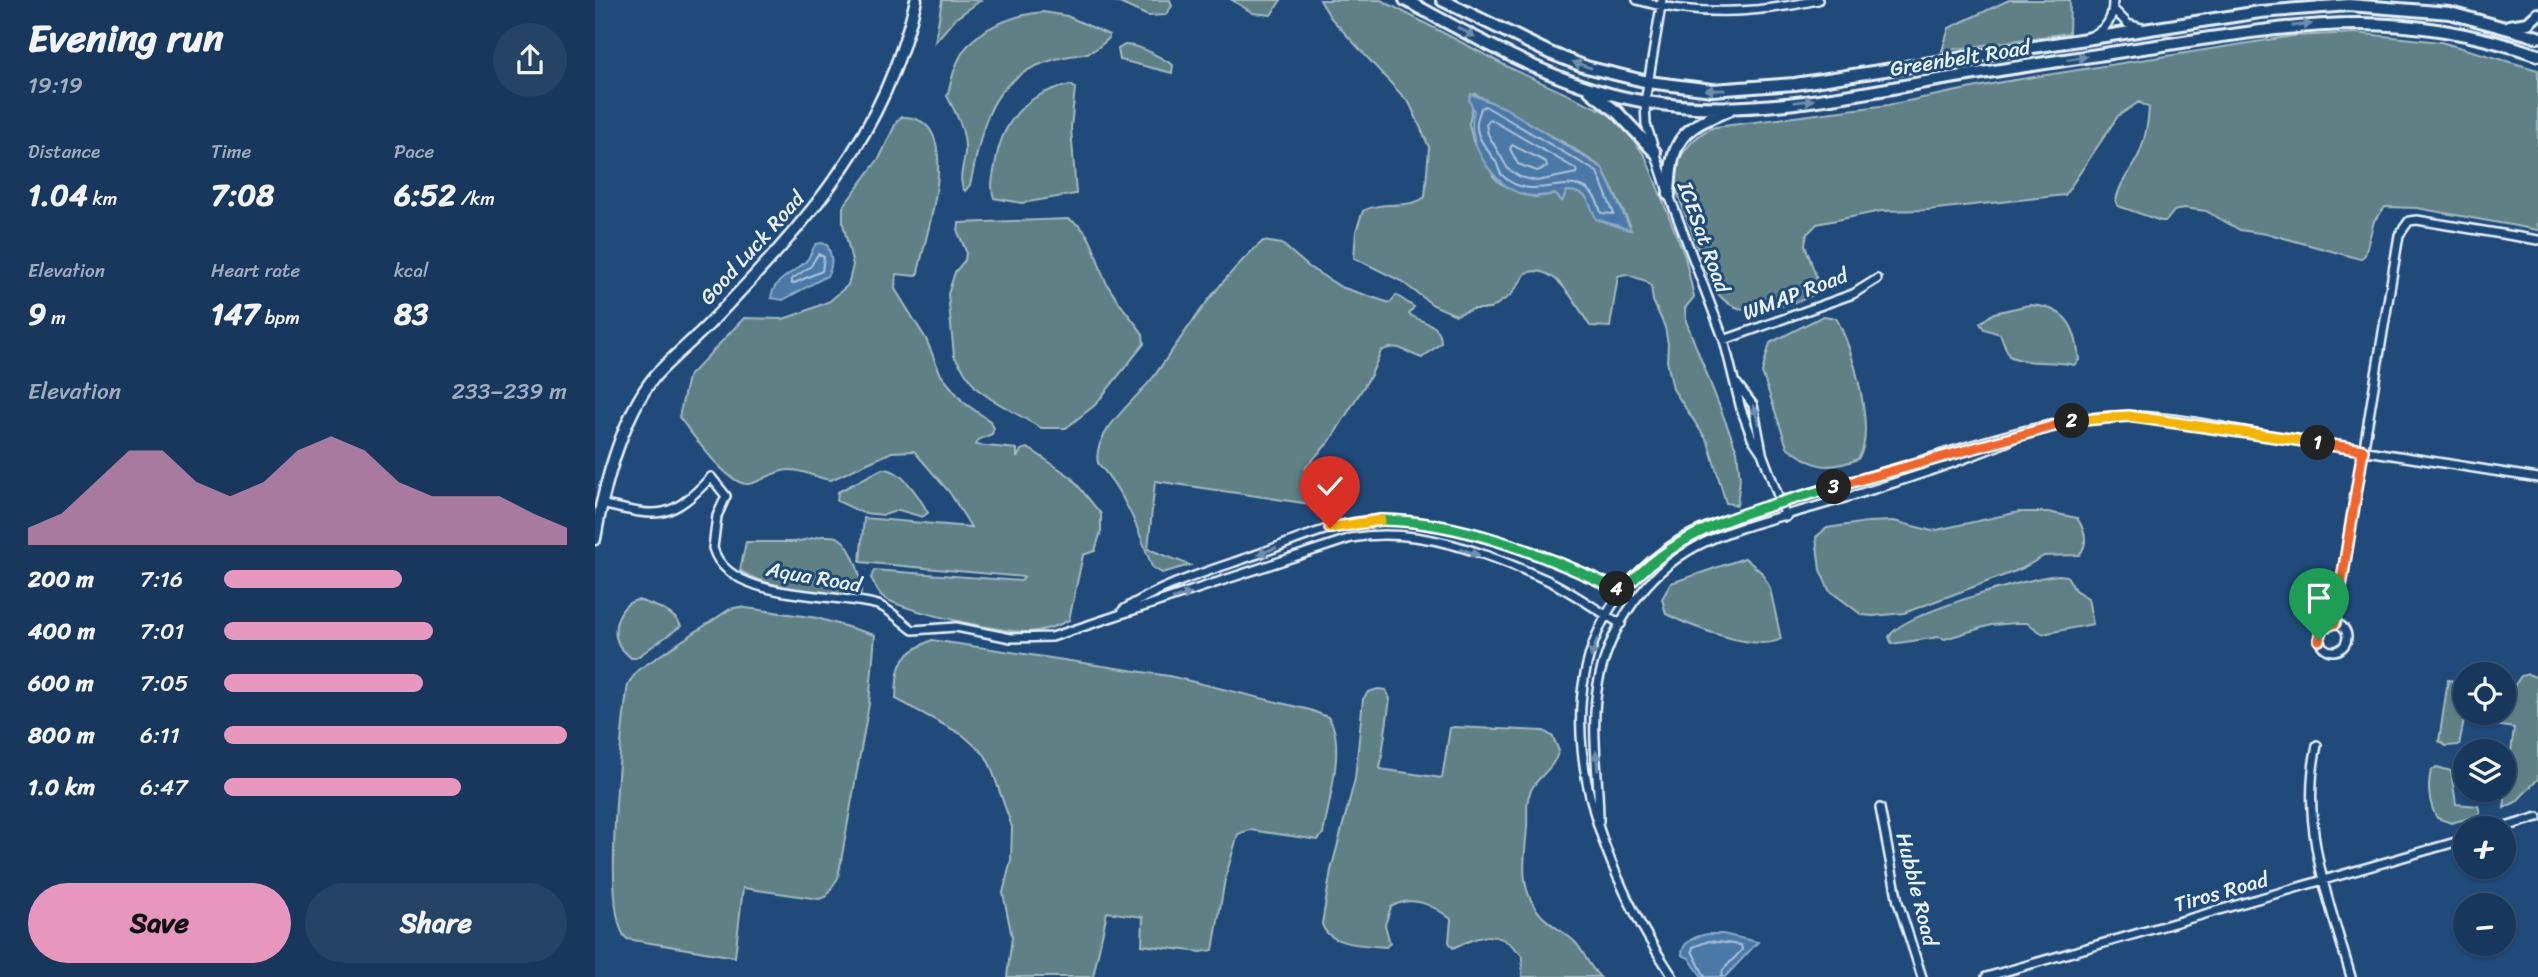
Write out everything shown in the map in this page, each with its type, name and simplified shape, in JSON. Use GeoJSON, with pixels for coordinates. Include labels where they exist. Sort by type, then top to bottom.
{"type":"FeatureCollection","features":[{"type":"Feature","properties":{"kind":"main road","name":"Good Luck Road"},"geometry":{"type":"LineString","coordinates":[[595,539],[598,503],[623,438],[655,377],[689,345],[807,220],[855,153],[892,76],[916,0]]}},
{"type":"Feature","properties":{"kind":"main road","name":"Greenbelt Road"},"geometry":{"type":"LineString","coordinates":[[1405,0],[1509,54],[1583,85],[1645,102],[1736,107],[1856,94],[2294,26],[2374,22],[2426,26],[2493,41],[2538,55]]}},
{"type":"Feature","properties":{"kind":"main road","name":"Greenbelt Road"},"geometry":{"type":"LineString","coordinates":[[1442,0],[1550,53],[1586,67],[1649,82],[1712,90],[1795,84],[2287,9],[2365,5],[2431,9],[2538,37]]}},
{"type":"Feature","properties":{"kind":"main road"},"geometry":{"type":"LineString","coordinates":[[2287,9],[2304,0]]}},
{"type":"Feature","properties":{"kind":"main road"},"geometry":{"type":"LineString","coordinates":[[2353,0],[2365,5]]}},
{"type":"Feature","properties":{"kind":"main road"},"geometry":{"type":"LineString","coordinates":[[2505,27],[2528,23],[2538,14]]}},
{"type":"Feature","properties":{"kind":"main road"},"geometry":{"type":"LineString","coordinates":[[2165,27],[2168,44]]}},
{"type":"Feature","properties":{"kind":"main road"},"geometry":{"type":"LineString","coordinates":[[1583,85],[1617,112],[1655,152]]}},
{"type":"Feature","properties":{"kind":"main road"},"geometry":{"type":"LineString","coordinates":[[1669,195],[1670,166],[1678,142],[1699,121],[1736,107]]}},
{"type":"Feature","properties":{"kind":"street"},"geometry":{"type":"LineString","coordinates":[[1637,0],[1736,10],[1818,0]]}},
{"type":"Feature","properties":{"kind":"street","name":"ICESat Road"},"geometry":{"type":"LineString","coordinates":[[1661,3],[1645,102],[1646,124],[1669,195],[1724,340],[1737,383],[1741,409],[1752,438],[1762,453]]}},
{"type":"Feature","properties":{"kind":"street"},"geometry":{"type":"LineString","coordinates":[[2113,4],[2128,24],[2146,29]]}},
{"type":"Feature","properties":{"kind":"street"},"geometry":{"type":"LineString","coordinates":[[2084,39],[2107,26],[2113,4]]}},
{"type":"Feature","properties":{"kind":"street"},"geometry":{"type":"LineString","coordinates":[[2335,623],[2396,246],[2404,227],[2417,220],[2538,240]]}},
{"type":"Feature","properties":{"kind":"street","name":"WMAP Road"},"geometry":{"type":"LineString","coordinates":[[1724,340],[1853,294],[1877,279]]}},
{"type":"Feature","properties":{"kind":"street","name":"ICESat Road"},"geometry":{"type":"LineString","coordinates":[[1737,383],[1753,405],[1762,453],[1786,517]]}},
{"type":"Feature","properties":{"kind":"street"},"geometry":{"type":"LineString","coordinates":[[1673,977],[1628,904],[1586,790],[1582,703],[1590,659],[1622,592],[1657,557],[1694,532],[1781,502],[2032,431],[2083,419],[2128,416],[2175,420],[2538,478]]}},
{"type":"Feature","properties":{"kind":"street"},"geometry":{"type":"LineString","coordinates":[[1599,829],[1596,702],[1606,658],[1634,600],[1665,567],[1697,546],[1933,471],[2032,431]]}},
{"type":"Feature","properties":{"kind":"street","name":"Aqua Road"},"geometry":{"type":"LineString","coordinates":[[598,503],[656,514],[677,509],[711,477],[726,496],[717,516],[713,548],[727,570],[758,585],[881,606],[913,630],[956,627],[1034,640],[1052,637],[1116,614],[1155,606],[1351,538],[1394,534],[1437,541],[1547,580],[1621,624]]}},
{"type":"Feature","properties":{"kind":"street","name":"Aqua Road"},"geometry":{"type":"LineString","coordinates":[[1116,614],[1150,592],[1330,528],[1379,520],[1426,524],[1513,547],[1570,567],[1634,600]]}},
{"type":"Feature","properties":{"kind":"street"},"geometry":{"type":"LineString","coordinates":[[2317,745],[2311,786],[2312,828],[2323,880],[2351,977]]}},
{"type":"Feature","properties":{"kind":"street","name":"Hubble Road"},"geometry":{"type":"LineString","coordinates":[[1881,808],[1898,902],[1922,977]]}},
{"type":"Feature","properties":{"kind":"street"},"geometry":{"type":"LineString","coordinates":[[2516,824],[2538,817]]}},
{"type":"Feature","properties":{"kind":"street","name":"Tiros Road"},"geometry":{"type":"LineString","coordinates":[[1986,977],[2453,843]]}},
{"type":"Feature","properties":{"kind":"green space"},"geometry":{"type":"Polygon","coordinates":[[[942,0],[981,0],[955,19],[935,42],[942,0]]]}},
{"type":"Feature","properties":{"kind":"green space"},"geometry":{"type":"Polygon","coordinates":[[[1113,0],[1170,0],[1172,6],[1165,15],[1148,16],[1113,0]]]}},
{"type":"Feature","properties":{"kind":"green space"},"geometry":{"type":"Polygon","coordinates":[[[1232,0],[1281,0],[1271,15],[1253,13],[1232,0]]]}},
{"type":"Feature","properties":{"kind":"green space"},"geometry":{"type":"Polygon","coordinates":[[[1320,0],[1381,0],[1510,68],[1610,114],[1626,129],[1646,158],[1685,257],[1694,297],[1685,308],[1686,321],[1737,451],[1740,479],[1737,505],[1726,503],[1708,442],[1673,389],[1667,361],[1665,327],[1653,301],[1651,286],[1646,281],[1626,274],[1618,276],[1610,327],[1590,326],[1564,288],[1547,274],[1537,271],[1526,273],[1511,295],[1490,309],[1473,309],[1456,315],[1433,305],[1401,281],[1354,258],[1356,231],[1363,211],[1378,206],[1411,203],[1425,197],[1429,147],[1410,104],[1330,17],[1320,0]],[[1475,94],[1469,124],[1473,141],[1490,166],[1493,176],[1500,183],[1523,195],[1536,197],[1555,194],[1562,201],[1567,191],[1574,191],[1587,198],[1596,219],[1629,230],[1630,225],[1602,168],[1570,146],[1475,94]]]}},
{"type":"Feature","properties":{"kind":"green space"},"geometry":{"type":"Polygon","coordinates":[[[2009,0],[2070,0],[2069,33],[1942,51],[1949,28],[2009,0]]]}},
{"type":"Feature","properties":{"kind":"green space"},"geometry":{"type":"Polygon","coordinates":[[[1043,12],[1067,16],[1109,35],[1109,38],[1090,52],[1033,67],[1015,78],[1002,91],[985,123],[970,185],[965,191],[961,178],[965,153],[964,137],[947,96],[957,63],[965,48],[974,39],[995,25],[1019,16],[1043,12]]]}},
{"type":"Feature","properties":{"kind":"green space"},"geometry":{"type":"Polygon","coordinates":[[[2355,33],[2441,42],[2538,70],[2538,230],[2417,208],[2385,207],[2374,221],[2365,255],[2360,259],[2273,235],[2240,230],[2206,211],[2184,208],[2174,211],[2166,221],[2161,221],[2118,206],[2116,201],[2145,136],[2149,108],[2139,102],[2118,116],[2065,195],[1927,210],[1881,211],[1817,224],[1807,234],[1805,245],[1817,279],[1813,295],[1772,308],[1752,310],[1736,307],[1724,300],[1715,289],[1707,275],[1677,190],[1675,176],[1681,156],[1696,138],[1715,127],[1888,105],[2002,82],[2293,36],[2355,33]]]}},
{"type":"Feature","properties":{"kind":"green space"},"geometry":{"type":"Polygon","coordinates":[[[1125,45],[1144,49],[1162,58],[1173,65],[1172,73],[1120,60],[1118,49],[1125,45]]]}},
{"type":"Feature","properties":{"kind":"green space"},"geometry":{"type":"Polygon","coordinates":[[[1071,85],[1075,88],[1071,128],[1076,194],[1022,203],[994,198],[992,182],[998,150],[1010,123],[1018,112],[1041,94],[1071,85]]]}},
{"type":"Feature","properties":{"kind":"green space"},"geometry":{"type":"Polygon","coordinates":[[[902,117],[922,122],[934,136],[938,157],[937,182],[918,273],[915,276],[896,274],[895,289],[926,339],[941,375],[963,402],[990,421],[994,428],[992,434],[978,440],[976,445],[1017,449],[1017,458],[1021,450],[1027,448],[1033,451],[1071,477],[1101,514],[1101,531],[1095,551],[1083,555],[1069,620],[1049,628],[1028,632],[976,625],[908,608],[882,596],[871,578],[874,570],[1021,581],[1024,577],[860,562],[864,518],[971,527],[950,493],[914,451],[892,452],[831,480],[789,470],[748,484],[740,482],[721,468],[679,417],[688,377],[744,318],[783,319],[830,301],[848,285],[853,265],[843,224],[843,207],[880,157],[897,121],[902,117]]]}},
{"type":"Feature","properties":{"kind":"green space"},"geometry":{"type":"Polygon","coordinates":[[[1068,219],[1077,224],[1089,238],[1107,284],[1143,334],[1144,344],[1095,405],[1066,428],[1041,428],[976,388],[954,356],[948,294],[955,272],[965,260],[966,251],[958,232],[959,223],[1068,219]]]}},
{"type":"Feature","properties":{"kind":"green space"},"geometry":{"type":"Polygon","coordinates":[[[1263,241],[1282,244],[1309,267],[1341,287],[1390,303],[1396,295],[1414,307],[1409,314],[1435,327],[1441,343],[1422,358],[1398,348],[1381,351],[1371,375],[1330,441],[1306,467],[1304,481],[1310,504],[1155,481],[1148,549],[1190,565],[1162,573],[1152,567],[1124,500],[1098,463],[1098,452],[1109,428],[1155,375],[1205,304],[1247,255],[1263,241]]]}},
{"type":"Feature","properties":{"kind":"green space"},"geometry":{"type":"Polygon","coordinates":[[[2029,305],[2052,310],[2067,320],[2078,348],[2079,360],[2074,365],[2009,356],[2000,334],[1984,329],[1980,323],[1994,313],[2029,305]]]}},
{"type":"Feature","properties":{"kind":"green space"},"geometry":{"type":"Polygon","coordinates":[[[1823,316],[1836,318],[1849,348],[1860,388],[1865,429],[1858,459],[1829,466],[1814,463],[1787,447],[1762,372],[1770,343],[1823,316]]]}},
{"type":"Feature","properties":{"kind":"green space"},"geometry":{"type":"Polygon","coordinates":[[[882,469],[903,478],[928,513],[922,517],[899,510],[884,515],[863,513],[837,501],[838,492],[882,469]]]}},
{"type":"Feature","properties":{"kind":"green space"},"geometry":{"type":"Polygon","coordinates":[[[2019,512],[2048,512],[2077,518],[2085,537],[2082,551],[2079,555],[2044,556],[2021,569],[1904,613],[1873,616],[1862,615],[1829,590],[1820,570],[1816,537],[1827,528],[1894,521],[1932,531],[2019,512]]]}},
{"type":"Feature","properties":{"kind":"green space"},"geometry":{"type":"Polygon","coordinates":[[[822,536],[837,537],[844,542],[853,556],[861,583],[860,596],[835,596],[798,590],[762,581],[740,570],[746,542],[795,542],[822,536]]]}},
{"type":"Feature","properties":{"kind":"green space"},"geometry":{"type":"Polygon","coordinates":[[[1745,558],[1762,573],[1770,588],[1781,639],[1756,643],[1740,640],[1707,631],[1666,614],[1662,599],[1671,583],[1745,558]]]}},
{"type":"Feature","properties":{"kind":"green space"},"geometry":{"type":"Polygon","coordinates":[[[2059,575],[2067,576],[2075,590],[2088,598],[2093,624],[2043,634],[2027,623],[1991,625],[1945,639],[1939,637],[1892,644],[1889,637],[1898,628],[1940,608],[1996,589],[2059,575]]]}},
{"type":"Feature","properties":{"kind":"green space"},"geometry":{"type":"Polygon","coordinates":[[[638,600],[668,612],[681,626],[636,658],[631,658],[619,645],[616,624],[626,606],[638,600]]]}},
{"type":"Feature","properties":{"kind":"green space"},"geometry":{"type":"Polygon","coordinates":[[[739,607],[817,618],[875,635],[869,704],[838,878],[826,897],[819,899],[743,888],[735,957],[627,939],[619,923],[614,859],[618,777],[628,684],[638,670],[730,609],[739,607]]]}},
{"type":"Feature","properties":{"kind":"green space"},"geometry":{"type":"Polygon","coordinates":[[[932,640],[1169,676],[1310,710],[1328,717],[1336,741],[1336,757],[1323,834],[1318,840],[1250,830],[1238,834],[1225,879],[1213,950],[1201,952],[1142,945],[1143,917],[1107,912],[1093,977],[1007,977],[1012,937],[1003,893],[1011,860],[1012,827],[991,767],[985,755],[963,735],[896,699],[897,677],[902,662],[921,645],[932,640]]]}},
{"type":"Feature","properties":{"kind":"green space"},"geometry":{"type":"Polygon","coordinates":[[[2528,674],[2538,678],[2538,779],[2516,802],[2514,728],[2495,725],[2516,725],[2516,683],[2521,676],[2528,674]]]}},
{"type":"Feature","properties":{"kind":"green space"},"geometry":{"type":"Polygon","coordinates":[[[2448,680],[2453,681],[2453,725],[2463,725],[2460,739],[2453,739],[2453,745],[2446,746],[2439,741],[2448,680]]]}},
{"type":"Feature","properties":{"kind":"green space"},"geometry":{"type":"Polygon","coordinates":[[[1386,690],[1390,699],[1380,769],[1442,778],[1450,728],[1454,727],[1544,731],[1553,737],[1559,751],[1553,763],[1534,785],[1528,799],[1525,884],[1533,905],[1541,915],[1575,942],[1600,977],[1522,977],[1523,957],[1507,941],[1491,936],[1483,937],[1453,948],[1449,942],[1451,919],[1437,909],[1414,901],[1391,907],[1385,925],[1390,943],[1386,947],[1349,943],[1332,937],[1326,931],[1322,924],[1331,870],[1355,779],[1363,699],[1368,692],[1386,690]]]}},
{"type":"Feature","properties":{"kind":"green space"},"geometry":{"type":"Polygon","coordinates":[[[2437,767],[2451,771],[2453,802],[2478,806],[2478,816],[2453,816],[2451,823],[2437,818],[2429,789],[2431,771],[2437,767]]]}},
{"type":"Feature","properties":{"kind":"green space"},"geometry":{"type":"Polygon","coordinates":[[[2505,802],[2516,802],[2504,808],[2505,802]]]}},
{"type":"Feature","properties":{"kind":"water"},"geometry":{"type":"Polygon","coordinates":[[[1471,94],[1505,108],[1602,168],[1631,230],[1596,219],[1587,199],[1580,193],[1567,191],[1562,201],[1555,194],[1522,194],[1501,182],[1491,172],[1477,148],[1472,123],[1474,111],[1469,99],[1471,94]]]}},
{"type":"Feature","properties":{"kind":"water"},"geometry":{"type":"Polygon","coordinates":[[[816,244],[827,245],[831,257],[831,268],[827,276],[783,300],[771,298],[776,285],[807,260],[816,244]]]}},
{"type":"Feature","properties":{"kind":"water"},"geometry":{"type":"Polygon","coordinates":[[[1708,934],[1723,934],[1758,942],[1725,977],[1702,977],[1689,958],[1682,955],[1684,946],[1691,940],[1708,934]]]}},
{"type":"Feature","properties":{"kind":"route"},"geometry":{"type":"LineString","coordinates":[[1330,528],[1379,520],[1426,524],[1513,547],[1570,567],[1622,592],[1657,557],[1694,532],[1781,502],[2066,422],[2105,416],[2175,420],[2363,450],[2335,623],[2323,628],[2319,640]]}}]}
